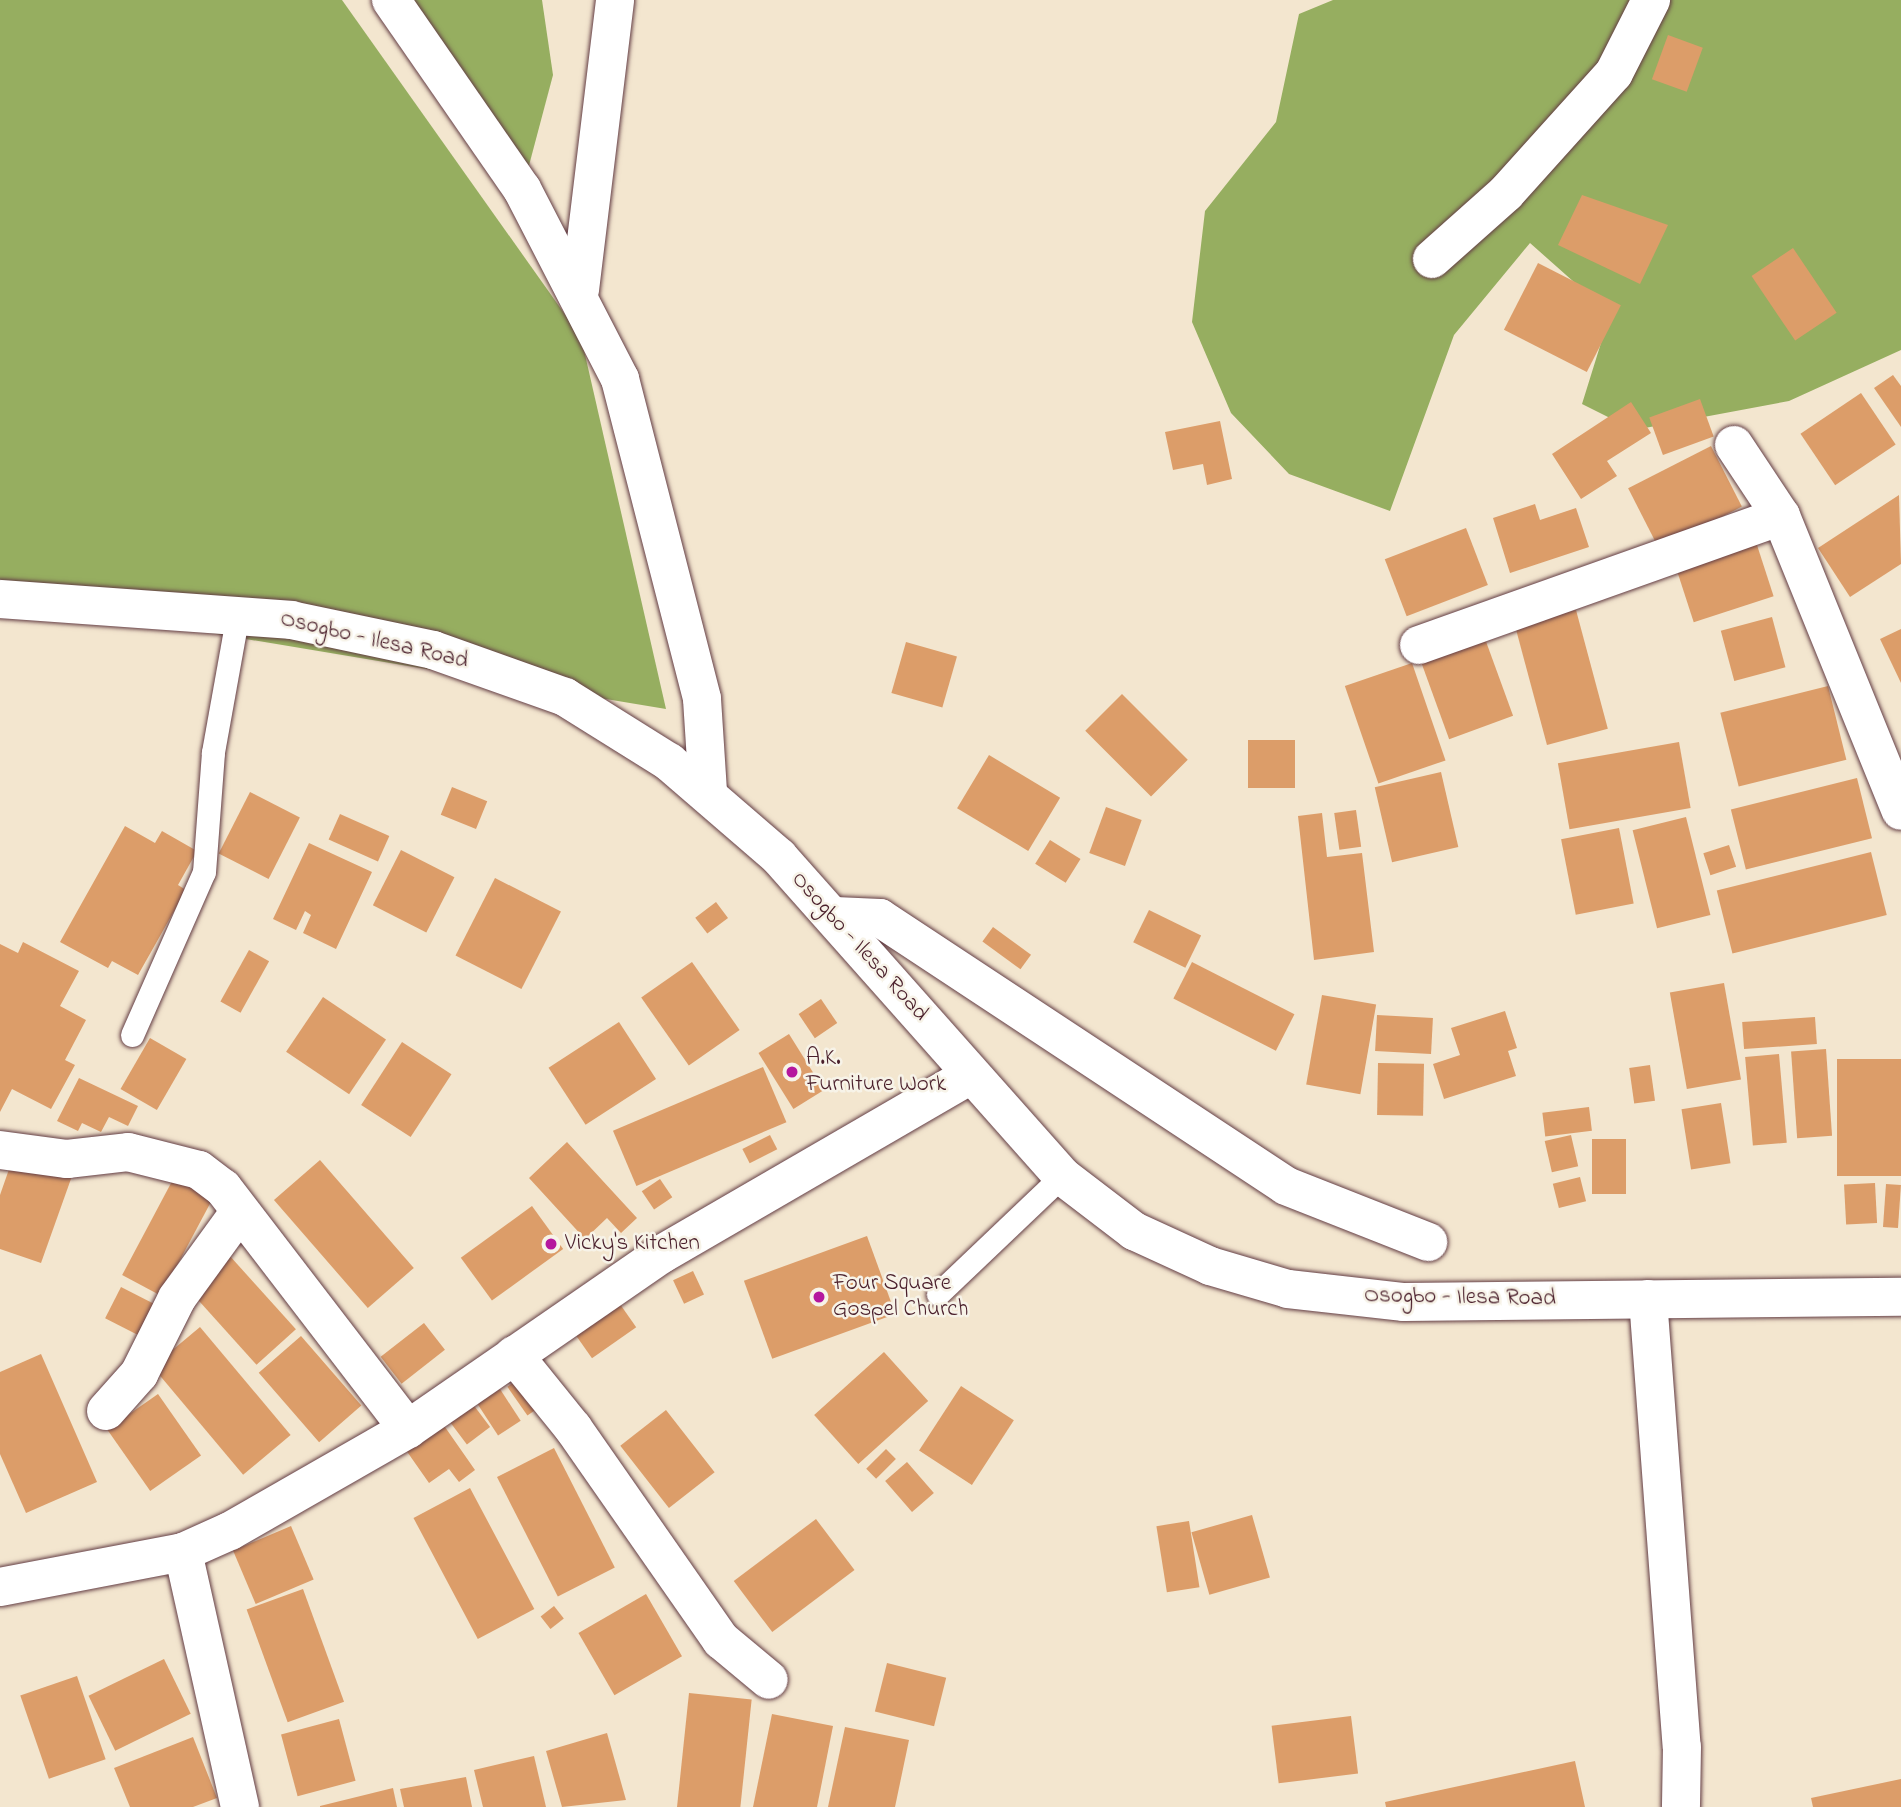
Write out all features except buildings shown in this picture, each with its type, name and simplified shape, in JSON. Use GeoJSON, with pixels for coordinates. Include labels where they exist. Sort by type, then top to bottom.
{"type":"FeatureCollection","features":[{"type":"Feature","properties":{"kind":"street"},"geometry":{"type":"LineString","coordinates":[[391,0],[522,189],[580,290],[620,379],[702,699],[708,792]]}},
{"type":"Feature","properties":{"kind":"street"},"geometry":{"type":"LineString","coordinates":[[580,290],[615,0]]}},
{"type":"Feature","properties":{"kind":"street"},"geometry":{"type":"LineString","coordinates":[[1432,259],[1506,193],[1614,73],[1651,0]]}},
{"type":"Feature","properties":{"kind":"street"},"geometry":{"type":"LineString","coordinates":[[1734,445],[1781,516],[1901,811]]}},
{"type":"Feature","properties":{"kind":"street"},"geometry":{"type":"LineString","coordinates":[[1419,645],[1781,516]]}},
{"type":"Feature","properties":{"kind":"street","name":"Osogbo - Ilesa Road"},"geometry":{"type":"LineString","coordinates":[[0,599],[238,614],[433,650],[507,674],[605,720],[708,792],[835,916],[971,1075],[1062,1176],[1099,1208],[1172,1252],[1288,1289],[1404,1302],[1901,1297]]}},
{"type":"Feature","properties":{"kind":"street"},"geometry":{"type":"LineString","coordinates":[[835,916],[880,918],[1286,1186],[1428,1242]]}},
{"type":"Feature","properties":{"kind":"street"},"geometry":{"type":"LineString","coordinates":[[0,1587],[183,1552],[408,1429],[662,1254],[971,1075]]}},
{"type":"Feature","properties":{"kind":"street"},"geometry":{"type":"LineString","coordinates":[[0,1150],[67,1159],[128,1153],[171,1158],[223,1188],[239,1214],[408,1429]]}},
{"type":"Feature","properties":{"kind":"street"},"geometry":{"type":"LineString","coordinates":[[106,1411],[139,1374],[177,1298],[239,1214]]}},
{"type":"Feature","properties":{"kind":"street"},"geometry":{"type":"LineString","coordinates":[[1648,1299],[1682,1747],[1681,1807]]}},
{"type":"Feature","properties":{"kind":"street"},"geometry":{"type":"LineString","coordinates":[[514,1355],[573,1428],[721,1640],[769,1680]]}},
{"type":"Feature","properties":{"kind":"street"},"geometry":{"type":"LineString","coordinates":[[183,1552],[240,1807]]}},
{"type":"Feature","properties":{"kind":"lane"},"geometry":{"type":"LineString","coordinates":[[132,1035],[204,872],[212,752],[238,614]]}},
{"type":"Feature","properties":{"kind":"lane"},"geometry":{"type":"LineString","coordinates":[[937,1294],[1062,1176]]}},
{"type":"Feature","properties":{"kind":"green space"},"geometry":{"type":"Polygon","coordinates":[[[0,0],[342,0],[581,337],[666,709],[0,598],[0,0]]]}},
{"type":"Feature","properties":{"kind":"green space"},"geometry":{"type":"Polygon","coordinates":[[[393,0],[542,0],[553,75],[523,188],[393,0]]]}},
{"type":"Feature","properties":{"kind":"green space"},"geometry":{"type":"Polygon","coordinates":[[[1333,0],[1901,0],[1901,350],[1789,401],[1634,430],[1582,404],[1610,314],[1530,243],[1454,335],[1390,511],[1289,474],[1231,413],[1192,322],[1205,211],[1276,122],[1299,14],[1333,0]]]}},
{"type":"Feature","properties":{"kind":"place","name":"A.K. Furniture Work"},"geometry":{"type":"Point","coordinates":[792,1072]}},
{"type":"Feature","properties":{"kind":"place","name":"Vicky's Kitchen"},"geometry":{"type":"Point","coordinates":[551,1244]}},
{"type":"Feature","properties":{"kind":"place","name":"Four Square Gospel Church"},"geometry":{"type":"Point","coordinates":[819,1297]}}]}
